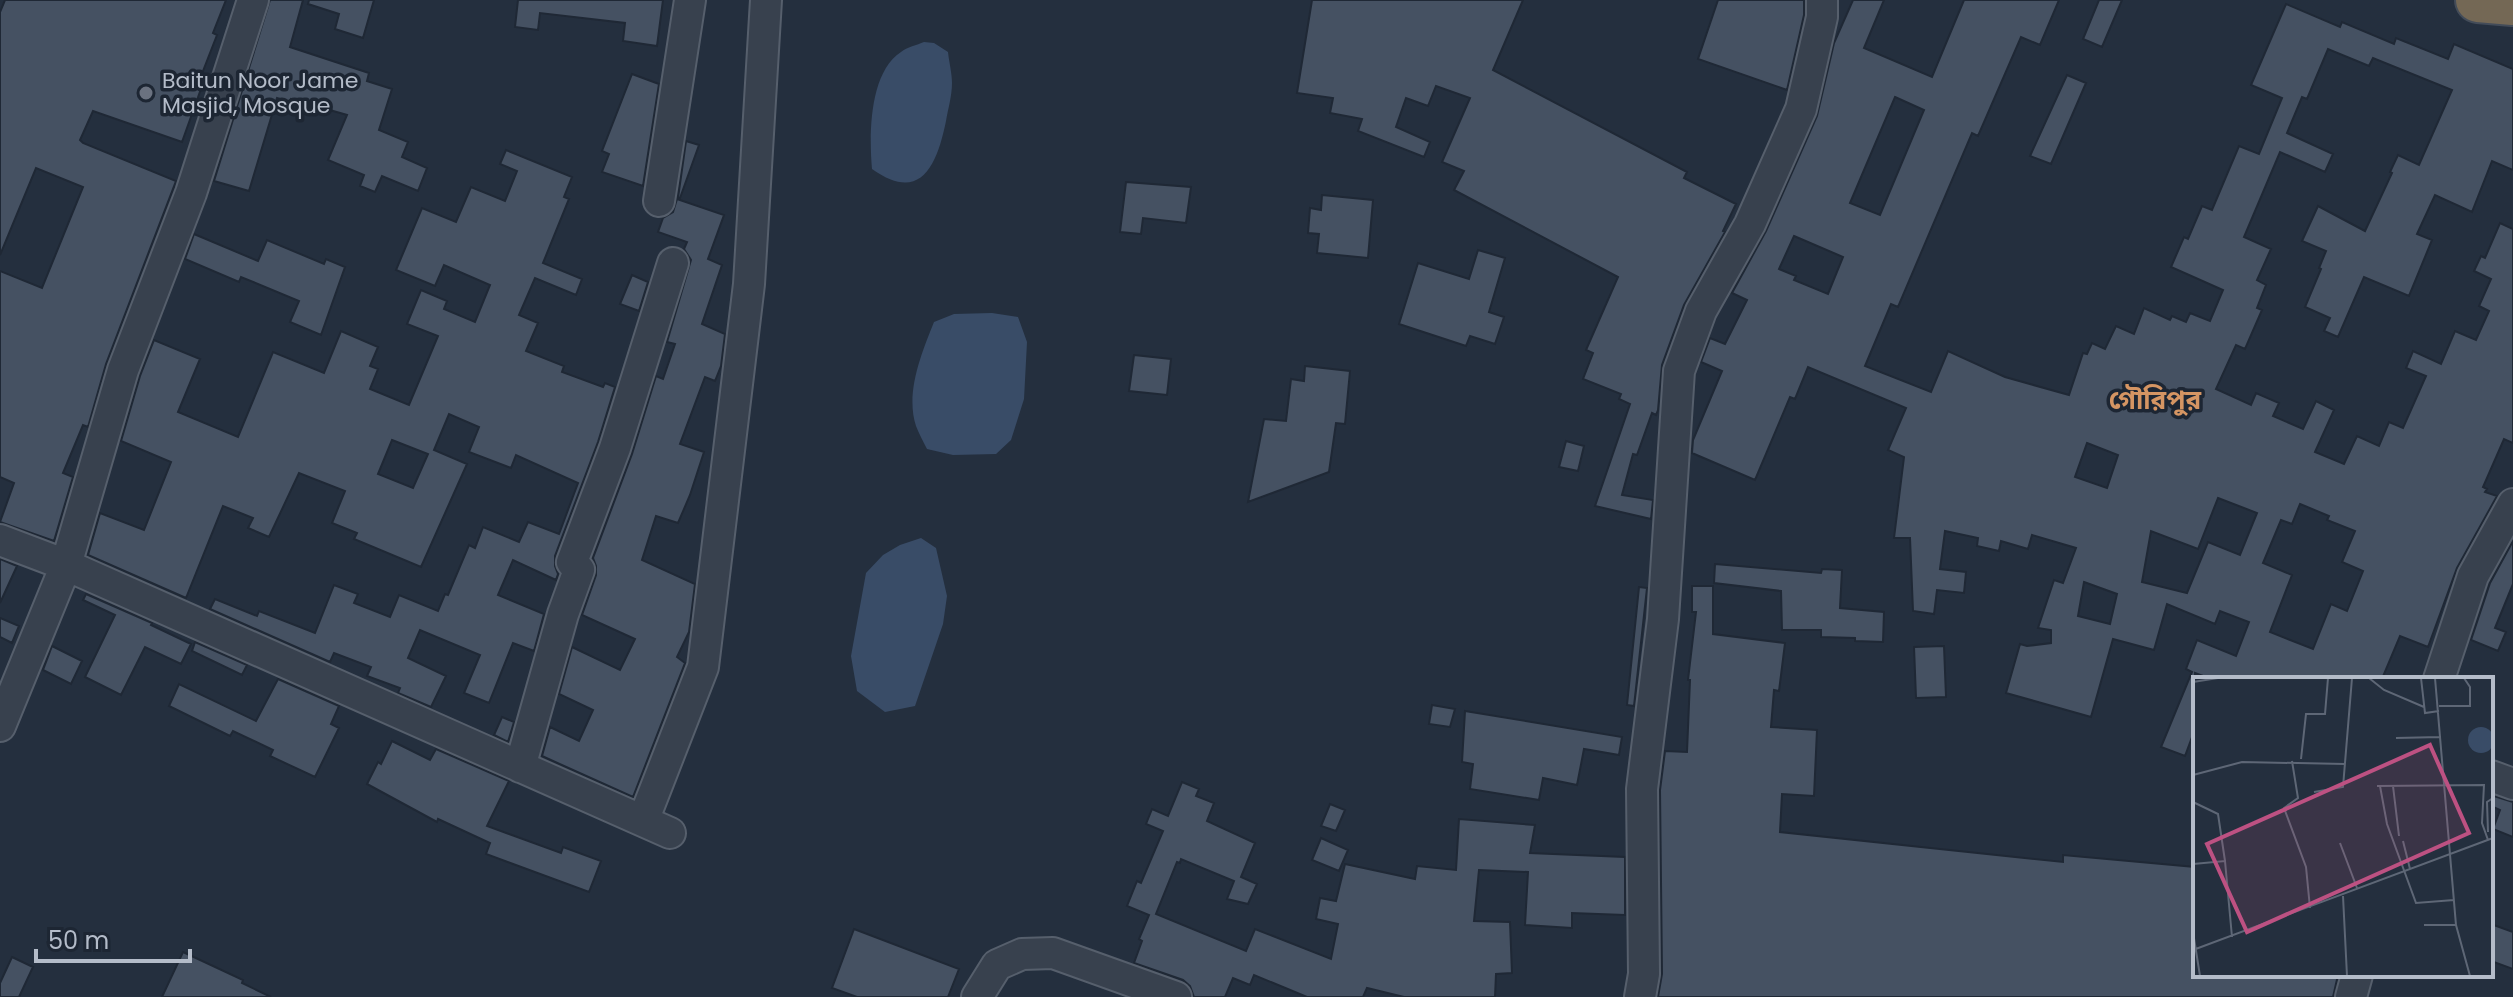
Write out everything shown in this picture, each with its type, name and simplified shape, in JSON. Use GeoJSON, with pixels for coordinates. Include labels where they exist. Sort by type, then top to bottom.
{"type":"FeatureCollection","features":[{"type":"Feature","properties":{"kind":"highway"},"geometry":{"type":"LineString","coordinates":[[2478,0],[2513,3]]}},
{"type":"Feature","properties":{"kind":"street"},"geometry":{"type":"LineString","coordinates":[[0,726],[66,565],[123,370],[191,193],[253,0]]}},
{"type":"Feature","properties":{"kind":"street"},"geometry":{"type":"LineString","coordinates":[[659,201],[690,0]]}},
{"type":"Feature","properties":{"kind":"street"},"geometry":{"type":"LineString","coordinates":[[0,540],[66,565],[656,827],[703,667],[749,284],[766,0]]}},
{"type":"Feature","properties":{"kind":"street"},"geometry":{"type":"LineString","coordinates":[[1640,997],[1644,974],[1642,789],[1663,619],[1679,371],[1701,311],[1750,224],[1801,109],[1822,17],[1822,0]]}},
{"type":"Feature","properties":{"kind":"street"},"geometry":{"type":"LineString","coordinates":[[520,767],[563,614],[579,570],[572,562],[615,448],[673,263]]}},
{"type":"Feature","properties":{"kind":"street"},"geometry":{"type":"LineString","coordinates":[[2440,677],[2473,576],[2513,504]]}},
{"type":"Feature","properties":{"kind":"street"},"geometry":{"type":"LineString","coordinates":[[2493,777],[2513,784]]}},
{"type":"Feature","properties":{"kind":"street"},"geometry":{"type":"LineString","coordinates":[[977,997],[997,965],[1022,954],[1053,953],[1176,997]]}},
{"type":"Feature","properties":{"kind":"street"},"geometry":{"type":"LineString","coordinates":[[2351,997],[2356,977]]}},
{"type":"Feature","properties":{"kind":"water"},"geometry":{"type":"Polygon","coordinates":[[[924,42],[934,43],[948,52],[951,98],[932,165],[915,181],[903,182],[889,179],[872,169],[873,106],[890,62],[903,50],[924,42]]]}},
{"type":"Feature","properties":{"kind":"water"},"geometry":{"type":"Polygon","coordinates":[[[992,313],[1018,317],[1027,342],[1024,399],[1011,440],[996,454],[953,455],[927,449],[916,426],[912,400],[916,373],[934,322],[954,314],[992,313]]]}},
{"type":"Feature","properties":{"kind":"water"},"geometry":{"type":"Polygon","coordinates":[[[921,538],[936,548],[947,596],[943,624],[915,706],[885,712],[857,691],[851,656],[866,573],[883,555],[921,538]]]}},
{"type":"Feature","properties":{"kind":"building"},"geometry":{"type":"Polygon","coordinates":[[[5,0],[226,0],[213,33],[217,35],[198,84],[202,86],[182,142],[93,111],[80,140],[176,181],[106,364],[88,427],[83,425],[63,473],[73,477],[54,541],[0,522],[14,483],[0,477],[0,271],[42,288],[83,187],[36,168],[0,255],[0,12],[5,0]]]}},
{"type":"Feature","properties":{"kind":"building"},"geometry":{"type":"Polygon","coordinates":[[[270,0],[303,0],[290,47],[369,73],[367,81],[392,89],[379,130],[408,142],[402,157],[427,168],[418,191],[382,176],[375,192],[360,186],[364,175],[328,160],[347,115],[277,98],[249,191],[214,181],[270,0]]]}},
{"type":"Feature","properties":{"kind":"building"},"geometry":{"type":"Polygon","coordinates":[[[309,0],[374,0],[363,38],[335,29],[339,14],[308,4],[309,0]]]}},
{"type":"Feature","properties":{"kind":"building"},"geometry":{"type":"Polygon","coordinates":[[[518,0],[663,0],[657,46],[623,41],[625,23],[540,13],[538,30],[515,27],[518,0]]]}},
{"type":"Feature","properties":{"kind":"building"},"geometry":{"type":"Polygon","coordinates":[[[1312,0],[1523,0],[1493,70],[1687,172],[1684,178],[1736,204],[1725,232],[1684,305],[1662,365],[1658,410],[1656,415],[1652,413],[1637,455],[1633,454],[1622,495],[1653,500],[1651,519],[1595,506],[1630,404],[1619,399],[1621,394],[1583,379],[1593,353],[1586,350],[1618,277],[1454,190],[1464,171],[1442,162],[1470,98],[1436,86],[1428,106],[1406,98],[1396,127],[1430,142],[1424,157],[1358,131],[1362,119],[1330,113],[1333,98],[1297,93],[1312,0]]]}},
{"type":"Feature","properties":{"kind":"building"},"geometry":{"type":"Polygon","coordinates":[[[1718,0],[1804,0],[1804,15],[1787,90],[1698,59],[1718,0]]]}},
{"type":"Feature","properties":{"kind":"building"},"geometry":{"type":"Polygon","coordinates":[[[1853,0],[1884,0],[1864,48],[1932,77],[1964,0],[2059,0],[2040,45],[2021,37],[1978,136],[1972,133],[1898,307],[1891,304],[1865,366],[1931,392],[1948,351],[2005,377],[2069,395],[2083,353],[2087,354],[2092,343],[2105,349],[2116,326],[2134,334],[2144,308],[2170,320],[2172,316],[2186,322],[2190,313],[2210,321],[2223,290],[2171,267],[2184,237],[2188,239],[2202,206],[2212,210],[2239,146],[2259,154],[2282,98],[2251,85],[2286,4],[2340,27],[2342,22],[2394,44],[2396,38],[2448,59],[2454,44],[2513,69],[2513,170],[2492,161],[2472,212],[2435,195],[2417,234],[2432,240],[2409,296],[2364,277],[2338,337],[2324,331],[2330,318],[2305,307],[2326,251],[2302,241],[2318,206],[2365,231],[2398,155],[2419,165],[2452,90],[2373,58],[2369,66],[2328,49],[2307,99],[2302,97],[2287,133],[2333,154],[2325,172],[2280,152],[2244,237],[2271,249],[2257,280],[2266,285],[2257,308],[2262,310],[2245,349],[2236,345],[2216,389],[2251,405],[2256,393],[2279,403],[2273,416],[2303,429],[2316,401],[2334,410],[2315,452],[2344,464],[2357,436],[2379,446],[2389,422],[2403,428],[2426,376],[2406,368],[2413,351],[2441,364],[2455,331],[2476,340],[2489,311],[2479,306],[2491,279],[2474,271],[2481,256],[2485,258],[2500,223],[2513,229],[2513,443],[2504,439],[2483,487],[2487,489],[2485,492],[2497,496],[2457,568],[2428,647],[2400,636],[2383,677],[2206,677],[2195,673],[2193,734],[2185,756],[2161,747],[2192,672],[2186,669],[2197,640],[2236,656],[2249,622],[2220,611],[2215,624],[2167,604],[2154,650],[2113,639],[2091,717],[2006,693],[2020,644],[2051,643],[2051,630],[2038,628],[2054,580],[2063,583],[2076,548],[2032,535],[2028,549],[2001,541],[1999,551],[1977,546],[1978,538],[1945,531],[1940,569],[1966,572],[1964,593],[1937,590],[1934,614],[1913,611],[1910,538],[1894,538],[1904,457],[1888,450],[1906,408],[1808,367],[1795,399],[1790,397],[1755,480],[1692,453],[1693,440],[1722,371],[1701,362],[1710,338],[1725,344],[1747,300],[1732,293],[1766,231],[1817,116],[1834,43],[1853,0]],[[1895,97],[1850,203],[1880,215],[1924,110],[1895,97]],[[1794,236],[1779,269],[1796,276],[1794,280],[1828,294],[1843,257],[1794,236]],[[2087,443],[2075,477],[2107,488],[2118,455],[2087,443]],[[2218,498],[2198,549],[2151,531],[2142,582],[2187,593],[2208,542],[2240,555],[2257,513],[2218,498]],[[2300,504],[2292,524],[2281,520],[2263,563],[2292,575],[2270,632],[2313,649],[2331,604],[2347,611],[2363,571],[2342,562],[2355,531],[2327,520],[2329,516],[2300,504]],[[2084,582],[2078,616],[2110,624],[2117,594],[2084,582]]]}},
{"type":"Feature","properties":{"kind":"building"},"geometry":{"type":"Polygon","coordinates":[[[2099,0],[2122,0],[2102,47],[2083,39],[2099,0]]]}},
{"type":"Feature","properties":{"kind":"building"},"geometry":{"type":"Polygon","coordinates":[[[632,74],[659,84],[643,186],[602,172],[609,154],[602,151],[632,74]]]}},
{"type":"Feature","properties":{"kind":"building"},"geometry":{"type":"Polygon","coordinates":[[[2067,75],[2086,83],[2051,164],[2030,156],[2067,75]]]}},
{"type":"Feature","properties":{"kind":"building"},"geometry":{"type":"Polygon","coordinates":[[[686,141],[699,145],[678,198],[686,141]]]}},
{"type":"Feature","properties":{"kind":"building"},"geometry":{"type":"Polygon","coordinates":[[[506,150],[572,177],[564,197],[569,199],[543,263],[582,279],[576,295],[535,278],[519,315],[538,323],[526,351],[564,366],[562,372],[603,387],[605,383],[615,387],[555,556],[556,580],[513,560],[498,595],[544,614],[534,651],[513,643],[489,703],[464,693],[480,655],[420,630],[408,658],[446,676],[431,707],[398,693],[400,688],[367,676],[371,667],[334,653],[330,662],[210,609],[215,599],[257,616],[259,611],[315,633],[334,585],[358,594],[354,603],[390,617],[399,595],[438,611],[469,545],[475,548],[483,527],[519,542],[528,522],[559,534],[578,483],[516,455],[511,468],[469,452],[479,427],[449,414],[434,450],[467,464],[421,567],[354,539],[357,533],[332,523],[345,491],[299,473],[269,537],[248,528],[253,518],[223,506],[186,598],[88,555],[100,513],[144,530],[171,462],[121,441],[154,340],[200,359],[178,412],[238,437],[273,352],[324,373],[341,331],[378,347],[370,366],[378,369],[370,389],[409,405],[438,336],[407,324],[421,290],[447,301],[444,309],[475,322],[490,285],[444,265],[435,286],[396,270],[422,208],[456,222],[471,187],[505,201],[517,171],[500,164],[506,150]],[[392,440],[378,474],[413,488],[428,454],[392,440]]]}},
{"type":"Feature","properties":{"kind":"building"},"geometry":{"type":"Polygon","coordinates":[[[1126,182],[1191,187],[1186,223],[1143,218],[1141,234],[1120,232],[1126,182]]]}},
{"type":"Feature","properties":{"kind":"building"},"geometry":{"type":"Polygon","coordinates":[[[1322,195],[1373,200],[1368,258],[1317,253],[1319,234],[1308,233],[1310,208],[1321,210],[1322,195]]]}},
{"type":"Feature","properties":{"kind":"building"},"geometry":{"type":"Polygon","coordinates":[[[677,199],[724,215],[708,259],[722,265],[702,324],[725,334],[721,366],[715,381],[705,377],[680,444],[704,452],[690,495],[678,523],[656,516],[642,560],[695,584],[689,632],[677,657],[685,663],[633,797],[542,756],[550,727],[579,741],[593,710],[559,694],[572,647],[620,670],[635,639],[582,615],[596,575],[593,558],[632,454],[656,376],[663,379],[675,344],[667,342],[691,260],[684,249],[687,242],[658,232],[663,218],[673,212],[677,199]]]}},
{"type":"Feature","properties":{"kind":"building"},"geometry":{"type":"Polygon","coordinates":[[[194,234],[258,261],[267,240],[324,264],[326,259],[345,267],[321,335],[290,322],[299,301],[241,277],[239,282],[185,259],[194,234]]]}},
{"type":"Feature","properties":{"kind":"building"},"geometry":{"type":"Polygon","coordinates":[[[1478,250],[1505,258],[1489,312],[1504,317],[1495,344],[1470,336],[1466,346],[1399,324],[1418,263],[1469,279],[1478,250]]]}},
{"type":"Feature","properties":{"kind":"building"},"geometry":{"type":"Polygon","coordinates":[[[632,275],[648,282],[639,311],[620,304],[632,275]]]}},
{"type":"Feature","properties":{"kind":"building"},"geometry":{"type":"Polygon","coordinates":[[[1134,355],[1171,359],[1167,395],[1129,391],[1134,355]]]}},
{"type":"Feature","properties":{"kind":"building"},"geometry":{"type":"Polygon","coordinates":[[[1305,366],[1350,371],[1345,424],[1336,423],[1329,472],[1248,502],[1264,419],[1286,421],[1291,379],[1304,381],[1305,366]]]}},
{"type":"Feature","properties":{"kind":"building"},"geometry":{"type":"Polygon","coordinates":[[[1566,441],[1584,446],[1578,471],[1559,467],[1566,441]]]}},
{"type":"Feature","properties":{"kind":"building"},"geometry":{"type":"Polygon","coordinates":[[[2513,541],[2513,584],[2495,628],[2506,632],[2498,651],[2471,640],[2490,583],[2513,541]]]}},
{"type":"Feature","properties":{"kind":"building"},"geometry":{"type":"Polygon","coordinates":[[[0,559],[17,566],[0,603],[0,559]]]}},
{"type":"Feature","properties":{"kind":"building"},"geometry":{"type":"Polygon","coordinates":[[[1715,564],[1821,573],[1822,569],[1842,570],[1840,608],[1884,612],[1883,642],[1821,637],[1821,630],[1782,630],[1781,591],[1714,583],[1715,564]]]}},
{"type":"Feature","properties":{"kind":"building"},"geometry":{"type":"Polygon","coordinates":[[[1692,586],[1713,586],[1713,634],[1785,643],[1779,691],[1774,690],[1771,727],[1817,730],[1814,796],[1782,794],[1780,832],[2063,862],[2063,855],[2193,867],[2193,977],[2338,977],[2333,997],[1658,997],[1662,974],[1660,790],[1665,751],[1687,752],[1688,680],[1696,612],[1692,612],[1692,586]]]}},
{"type":"Feature","properties":{"kind":"building"},"geometry":{"type":"Polygon","coordinates":[[[1639,587],[1647,588],[1634,706],[1627,705],[1639,587]]]}},
{"type":"Feature","properties":{"kind":"building"},"geometry":{"type":"Polygon","coordinates":[[[86,594],[191,644],[181,664],[145,647],[121,695],[85,677],[115,615],[83,600],[86,594]]]}},
{"type":"Feature","properties":{"kind":"building"},"geometry":{"type":"Polygon","coordinates":[[[0,618],[19,626],[12,643],[0,637],[0,618]]]}},
{"type":"Feature","properties":{"kind":"building"},"geometry":{"type":"Polygon","coordinates":[[[195,642],[247,665],[242,675],[192,651],[195,642]]]}},
{"type":"Feature","properties":{"kind":"building"},"geometry":{"type":"Polygon","coordinates":[[[52,646],[82,661],[71,684],[43,670],[52,646]]]}},
{"type":"Feature","properties":{"kind":"building"},"geometry":{"type":"Polygon","coordinates":[[[1944,646],[1946,697],[1916,698],[1914,647],[1944,646]]]}},
{"type":"Feature","properties":{"kind":"building"},"geometry":{"type":"Polygon","coordinates":[[[278,679],[339,706],[331,724],[339,728],[315,777],[270,756],[273,750],[233,731],[230,736],[169,706],[179,684],[256,721],[278,679]]]}},
{"type":"Feature","properties":{"kind":"building"},"geometry":{"type":"Polygon","coordinates":[[[1432,705],[1455,709],[1450,727],[1429,724],[1432,705]]]}},
{"type":"Feature","properties":{"kind":"building"},"geometry":{"type":"Polygon","coordinates":[[[1465,711],[1622,737],[1619,755],[1584,749],[1577,785],[1543,778],[1539,800],[1470,789],[1473,764],[1462,762],[1465,711]]]}},
{"type":"Feature","properties":{"kind":"building"},"geometry":{"type":"Polygon","coordinates":[[[502,717],[514,722],[508,742],[494,735],[502,717]]]}},
{"type":"Feature","properties":{"kind":"building"},"geometry":{"type":"Polygon","coordinates":[[[392,741],[430,760],[436,749],[509,781],[487,826],[561,853],[563,847],[601,861],[589,892],[486,854],[490,843],[438,819],[437,822],[367,784],[392,741]]]}},
{"type":"Feature","properties":{"kind":"building"},"geometry":{"type":"Polygon","coordinates":[[[1182,782],[1199,789],[1196,796],[1214,803],[1207,821],[1255,843],[1241,877],[1257,884],[1248,904],[1227,899],[1234,881],[1181,859],[1180,863],[1177,862],[1156,914],[1246,951],[1255,929],[1331,959],[1338,924],[1316,919],[1320,898],[1336,901],[1345,864],[1415,879],[1417,866],[1456,870],[1459,819],[1535,825],[1530,853],[1625,857],[1625,915],[1572,913],[1572,928],[1525,925],[1528,872],[1479,870],[1474,921],[1510,922],[1512,973],[1496,974],[1495,997],[1404,997],[1367,988],[1363,997],[1307,997],[1254,975],[1250,985],[1233,978],[1225,997],[1194,997],[1190,986],[1183,980],[1134,963],[1149,915],[1127,906],[1137,881],[1141,883],[1163,831],[1146,824],[1152,809],[1168,816],[1182,782]]]}},
{"type":"Feature","properties":{"kind":"building"},"geometry":{"type":"Polygon","coordinates":[[[2494,796],[2513,802],[2513,837],[2493,829],[2500,810],[2493,807],[2494,796]]]}},
{"type":"Feature","properties":{"kind":"building"},"geometry":{"type":"Polygon","coordinates":[[[1330,804],[1345,810],[1336,831],[1321,826],[1330,804]]]}},
{"type":"Feature","properties":{"kind":"building"},"geometry":{"type":"Polygon","coordinates":[[[1321,838],[1348,850],[1339,871],[1312,860],[1321,838]]]}},
{"type":"Feature","properties":{"kind":"building"},"geometry":{"type":"Polygon","coordinates":[[[2493,925],[2513,932],[2513,969],[2493,962],[2493,925]]]}},
{"type":"Feature","properties":{"kind":"building"},"geometry":{"type":"Polygon","coordinates":[[[854,929],[959,969],[948,997],[857,997],[832,988],[854,929]]]}},
{"type":"Feature","properties":{"kind":"building"},"geometry":{"type":"Polygon","coordinates":[[[183,952],[243,980],[242,983],[271,997],[162,997],[183,952]]]}},
{"type":"Feature","properties":{"kind":"building"},"geometry":{"type":"Polygon","coordinates":[[[12,957],[33,967],[19,997],[0,997],[0,983],[12,957]]]}},
{"type":"Feature","properties":{"kind":"place","name":"Baitun Noor Jame Masjid, Mosque"},"geometry":{"type":"Point","coordinates":[146,93]}},
{"type":"Feature","properties":{"kind":"district","name":"গৌরিপুর"},"geometry":{"type":"Point","coordinates":[2155,400]}}]}
